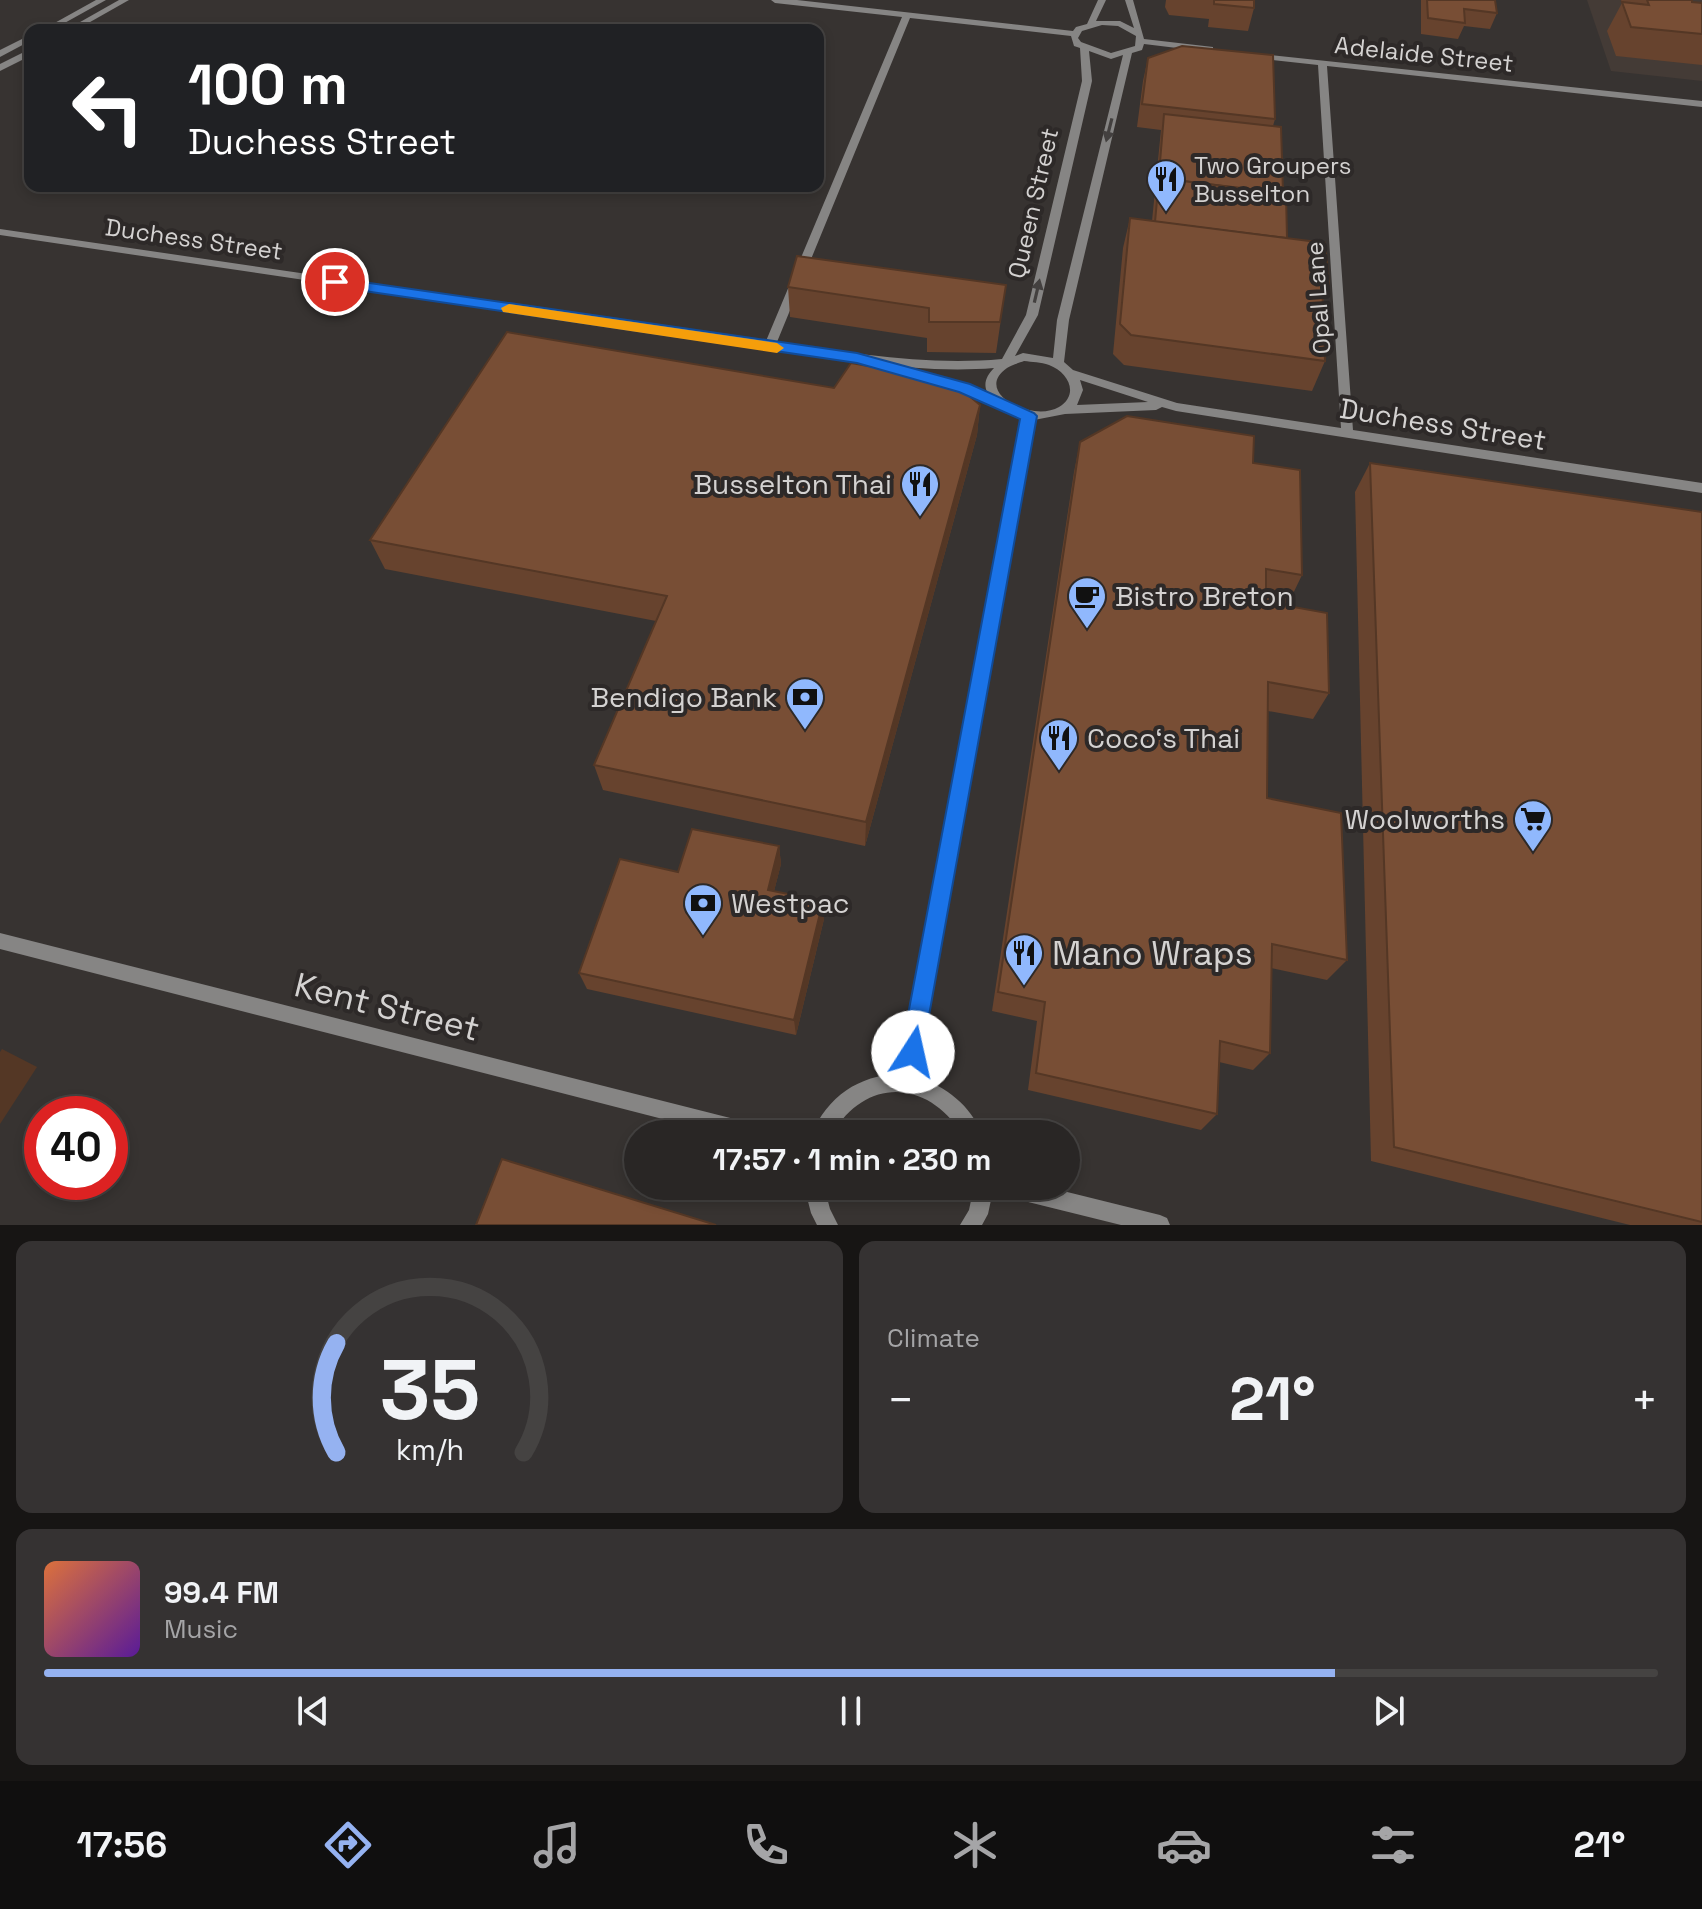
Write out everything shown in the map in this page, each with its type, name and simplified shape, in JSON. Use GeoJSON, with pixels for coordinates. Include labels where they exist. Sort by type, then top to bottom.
{"type":"FeatureCollection","features":[{"type":"Feature","properties":{"kind":"street"},"geometry":{"type":"LineString","coordinates":[[57,24],[102,0]]}},
{"type":"Feature","properties":{"kind":"street"},"geometry":{"type":"LineString","coordinates":[[81,24],[125,0]]}},
{"type":"Feature","properties":{"kind":"street"},"geometry":{"type":"LineString","coordinates":[[775,0],[1075,34],[1091,23],[1102,0]]}},
{"type":"Feature","properties":{"kind":"street"},"geometry":{"type":"LineString","coordinates":[[1075,34],[1077,44],[1084,49],[1111,56],[1128,54],[1139,48],[1142,38],[1129,0]]}},
{"type":"Feature","properties":{"kind":"street"},"geometry":{"type":"LineString","coordinates":[[769,347],[907,15]]}},
{"type":"Feature","properties":{"kind":"street"},"geometry":{"type":"LineString","coordinates":[[1091,23],[1120,24],[1142,38],[1227,52]]}},
{"type":"Feature","properties":{"kind":"street"},"geometry":{"type":"LineString","coordinates":[[0,54],[24,41]]}},
{"type":"Feature","properties":{"kind":"street","name":"Queen Street"},"geometry":{"type":"LineString","coordinates":[[1005,362],[1032,315],[1087,81],[1084,49]]}},
{"type":"Feature","properties":{"kind":"street","name":"Queen Street"},"geometry":{"type":"LineString","coordinates":[[1058,363],[1063,320],[1128,54]]}},
{"type":"Feature","properties":{"kind":"street","name":"Adelaide Street"},"geometry":{"type":"LineString","coordinates":[[1243,54],[1702,104]]}},
{"type":"Feature","properties":{"kind":"street"},"geometry":{"type":"LineString","coordinates":[[0,68],[24,55]]}},
{"type":"Feature","properties":{"kind":"street","name":"Opal Lane"},"geometry":{"type":"LineString","coordinates":[[1322,64],[1347,433]]}},
{"type":"Feature","properties":{"kind":"street","name":"Duchess Street"},"geometry":{"type":"LineString","coordinates":[[0,232],[769,347],[954,366],[1005,362]]}},
{"type":"Feature","properties":{"kind":"street","name":"Duchess Street"},"geometry":{"type":"LineString","coordinates":[[857,358],[934,378],[995,399]]}},
{"type":"Feature","properties":{"kind":"street"},"geometry":{"type":"LineString","coordinates":[[1041,358],[1058,363],[1071,373],[1078,386],[1077,399],[1066,410],[1049,416],[1029,416],[1010,410],[995,399],[989,386],[993,373],[1005,362],[1041,358]]}},
{"type":"Feature","properties":{"kind":"street","name":"Duchess Street"},"geometry":{"type":"LineString","coordinates":[[1071,373],[1176,407],[1702,488]]}},
{"type":"Feature","properties":{"kind":"street","name":"Duchess Street"},"geometry":{"type":"LineString","coordinates":[[1066,410],[1176,407]]}},
{"type":"Feature","properties":{"kind":"street"},"geometry":{"type":"LineString","coordinates":[[907,1082],[1029,416]]}},
{"type":"Feature","properties":{"kind":"street","name":"Kent Street"},"geometry":{"type":"LineString","coordinates":[[0,941],[703,1120]]}},
{"type":"Feature","properties":{"kind":"street"},"geometry":{"type":"LineString","coordinates":[[830,1120],[838,1106],[862,1088],[890,1081],[907,1082],[945,1097],[966,1120]]}},
{"type":"Feature","properties":{"kind":"street"},"geometry":{"type":"LineString","coordinates":[[818,1200],[828,1225]]}},
{"type":"Feature","properties":{"kind":"street"},"geometry":{"type":"LineString","coordinates":[[970,1225],[978,1214],[981,1200]]}},
{"type":"Feature","properties":{"kind":"street"},"geometry":{"type":"LineString","coordinates":[[1060,1200],[1160,1225]]}},
{"type":"Feature","properties":{"kind":"shaded area"},"geometry":{"type":"Polygon","coordinates":[[[1587,0],[1702,0],[1702,81],[1611,71],[1587,0]]]}},
{"type":"Feature","properties":{"kind":"building"},"geometry":{"type":"Polygon","coordinates":[[[1214,0],[1254,0],[1254,8],[1214,4],[1214,0]]]}},
{"type":"Feature","properties":{"kind":"building"},"geometry":{"type":"Polygon","coordinates":[[[1427,0],[1495,0],[1497,13],[1464,9],[1465,23],[1428,18],[1427,0]]]}},
{"type":"Feature","properties":{"kind":"building"},"geometry":{"type":"Polygon","coordinates":[[[1647,0],[1692,0],[1702,3],[1702,34],[1631,27],[1622,2],[1649,5],[1647,0]]]}},
{"type":"Feature","properties":{"kind":"building"},"geometry":{"type":"Polygon","coordinates":[[[1182,46],[1273,55],[1275,119],[1142,104],[1148,58],[1182,46]]]}},
{"type":"Feature","properties":{"kind":"building"},"geometry":{"type":"Polygon","coordinates":[[[1164,114],[1281,127],[1283,193],[1159,178],[1158,186],[1164,114]]]}},
{"type":"Feature","properties":{"kind":"building"},"geometry":{"type":"Polygon","coordinates":[[[1159,178],[1286,194],[1287,238],[1155,222],[1159,178]]]}},
{"type":"Feature","properties":{"kind":"building"},"geometry":{"type":"Polygon","coordinates":[[[1130,218],[1325,243],[1329,284],[1322,283],[1325,361],[1131,335],[1120,324],[1130,218]]]}},
{"type":"Feature","properties":{"kind":"building"},"geometry":{"type":"Polygon","coordinates":[[[797,256],[1006,285],[1000,322],[929,322],[929,308],[788,287],[797,256]]]}},
{"type":"Feature","properties":{"kind":"building"},"geometry":{"type":"Polygon","coordinates":[[[507,332],[834,388],[851,363],[950,380],[980,405],[866,822],[594,765],[667,596],[370,540],[507,332]]]}},
{"type":"Feature","properties":{"kind":"building"},"geometry":{"type":"Polygon","coordinates":[[[1127,416],[1254,436],[1253,463],[1300,470],[1302,575],[1266,569],[1266,602],[1327,613],[1329,693],[1268,682],[1267,798],[1341,813],[1347,960],[1272,944],[1270,1053],[1220,1041],[1217,1114],[1036,1073],[1045,1002],[998,992],[1080,442],[1127,416]]]}},
{"type":"Feature","properties":{"kind":"building","name":"Woolworths"},"geometry":{"type":"Polygon","coordinates":[[[1370,463],[1702,512],[1702,1222],[1394,1147],[1370,463]]]}},
{"type":"Feature","properties":{"kind":"building"},"geometry":{"type":"Polygon","coordinates":[[[692,829],[779,846],[768,890],[823,901],[794,1020],[579,973],[620,859],[678,872],[692,829]]]}},
{"type":"Feature","properties":{"kind":"building"},"geometry":{"type":"Polygon","coordinates":[[[502,1159],[624,1197],[624,1200],[635,1200],[716,1225],[476,1225],[502,1159]]]}},
{"type":"Feature","properties":{"kind":"slow traffic"},"geometry":{"type":"LineString","coordinates":[[509,308],[777,348]]}},
{"type":"Feature","properties":{"kind":"place","name":"Two Groupers Busselton"},"geometry":{"type":"Point","coordinates":[1166,213]}},
{"type":"Feature","properties":{"kind":"place","name":"Busselton Thai"},"geometry":{"type":"Point","coordinates":[920,518]}},
{"type":"Feature","properties":{"kind":"place","name":"Bistro Breton"},"geometry":{"type":"Point","coordinates":[1087,630]}},
{"type":"Feature","properties":{"kind":"place","name":"Bendigo Bank"},"geometry":{"type":"Point","coordinates":[805,731]}},
{"type":"Feature","properties":{"kind":"place","name":"Coco‘s Thai"},"geometry":{"type":"Point","coordinates":[1059,772]}},
{"type":"Feature","properties":{"kind":"place","name":"Woolworths"},"geometry":{"type":"Point","coordinates":[1533,853]}},
{"type":"Feature","properties":{"kind":"place","name":"Westpac"},"geometry":{"type":"Point","coordinates":[703,937]}},
{"type":"Feature","properties":{"kind":"place","name":"Mano Wraps"},"geometry":{"type":"Point","coordinates":[1024,987]}},
{"type":"Feature","properties":{"kind":"route"},"geometry":{"type":"LineString","coordinates":[[335,282],[857,358],[965,388],[1029,416],[913,1052]]}}]}
